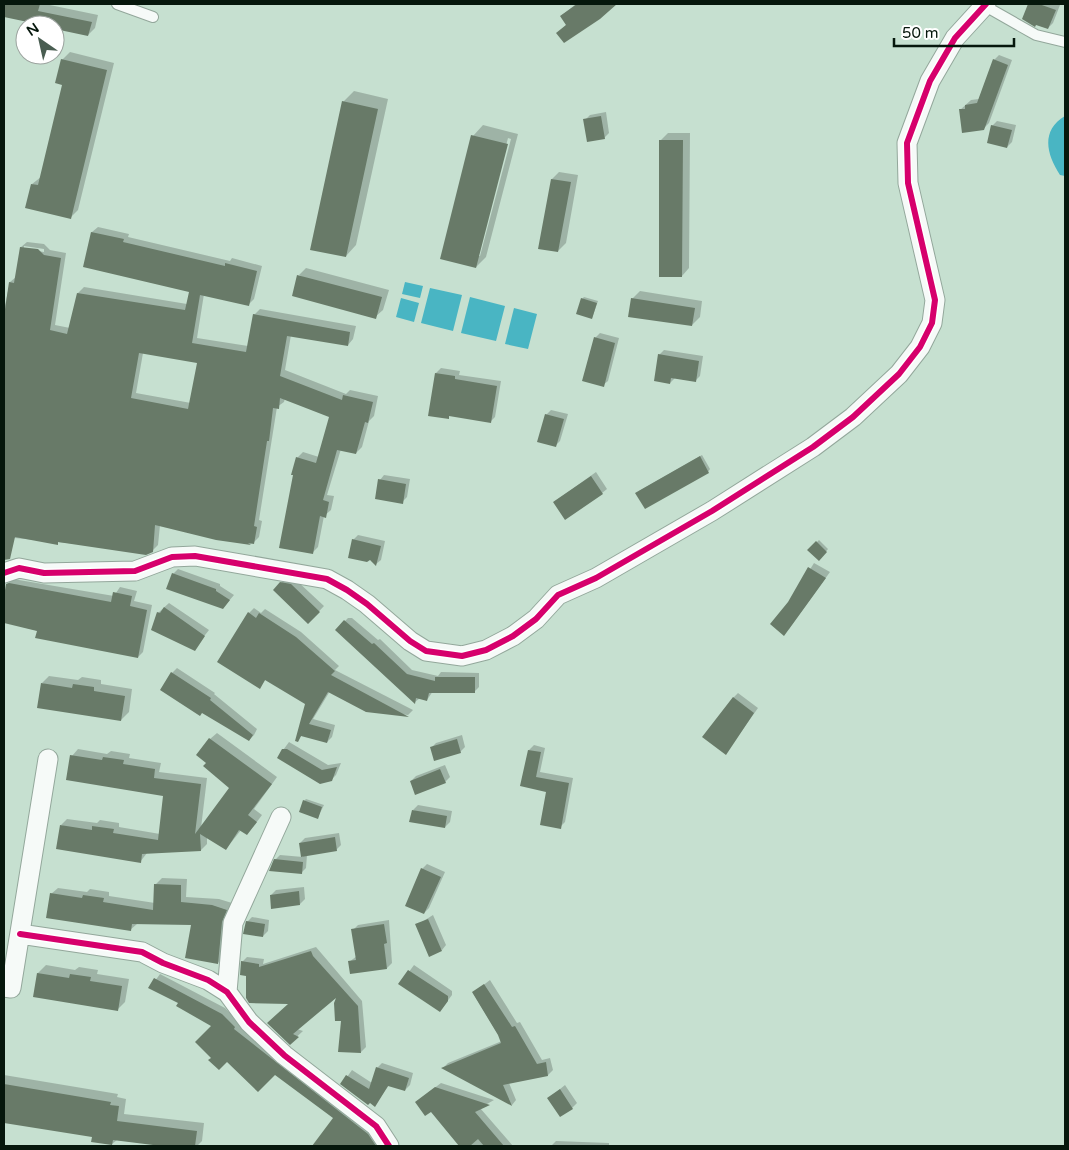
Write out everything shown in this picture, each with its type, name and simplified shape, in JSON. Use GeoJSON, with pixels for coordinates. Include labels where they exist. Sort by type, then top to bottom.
{"type":"FeatureCollection","features":[{"type":"Feature","properties":{"kind":"street"},"geometry":{"type":"LineString","coordinates":[[4,573],[19,568],[44,573],[135,571],[172,557],[195,556],[327,579],[348,590],[368,604],[410,641],[426,651],[462,656],[486,650],[513,636],[536,619],[558,595],[596,578],[712,511],[813,447],[853,417],[899,374],[920,347],[932,323],[934,300],[908,183],[906,143],[930,82],[955,38],[985,5]]}},
{"type":"Feature","properties":{"kind":"street"},"geometry":{"type":"LineString","coordinates":[[4,987],[11,988],[48,759]]}},
{"type":"Feature","properties":{"kind":"street"},"geometry":{"type":"LineString","coordinates":[[227,992],[233,923],[281,817]]}},
{"type":"Feature","properties":{"kind":"street"},"geometry":{"type":"LineString","coordinates":[[20,934],[142,952],[163,964],[208,980],[227,992],[249,1022],[284,1055],[376,1126],[389,1146]]}},
{"type":"Feature","properties":{"kind":"lane"},"geometry":{"type":"LineString","coordinates":[[117,4],[154,17]]}},
{"type":"Feature","properties":{"kind":"lane"},"geometry":{"type":"LineString","coordinates":[[985,5],[1036,35],[1065,42]]}},
{"type":"Feature","properties":{"kind":"water"},"geometry":{"type":"Polygon","coordinates":[[[1065,116],[1065,176],[1060,175],[1055,167],[1048,144],[1052,129],[1065,116]]]}},
{"type":"Feature","properties":{"kind":"water"},"geometry":{"type":"Polygon","coordinates":[[[405,282],[423,286],[420,298],[402,294],[405,282]]]}},
{"type":"Feature","properties":{"kind":"water"},"geometry":{"type":"Polygon","coordinates":[[[430,288],[462,295],[453,331],[421,323],[430,288]]]}},
{"type":"Feature","properties":{"kind":"water"},"geometry":{"type":"Polygon","coordinates":[[[470,297],[505,306],[496,341],[461,333],[470,297]]]}},
{"type":"Feature","properties":{"kind":"water"},"geometry":{"type":"Polygon","coordinates":[[[401,298],[419,303],[414,322],[396,317],[401,298]]]}},
{"type":"Feature","properties":{"kind":"water"},"geometry":{"type":"Polygon","coordinates":[[[514,308],[537,314],[528,349],[505,344],[514,308]]]}},
{"type":"Feature","properties":{"kind":"building"},"geometry":{"type":"Polygon","coordinates":[[[4,4],[40,4],[38,11],[58,15],[15,15],[15,19],[4,17],[4,4]]]}},
{"type":"Feature","properties":{"kind":"building"},"geometry":{"type":"Polygon","coordinates":[[[577,4],[617,4],[600,19],[564,43],[556,33],[566,25],[560,16],[577,4]]]}},
{"type":"Feature","properties":{"kind":"building"},"geometry":{"type":"Polygon","coordinates":[[[1028,4],[1039,4],[1056,10],[1048,29],[1036,25],[1035,27],[1022,19],[1028,4]]]}},
{"type":"Feature","properties":{"kind":"building"},"geometry":{"type":"Polygon","coordinates":[[[65,16],[92,22],[88,36],[65,31],[65,16]]]}},
{"type":"Feature","properties":{"kind":"building"},"geometry":{"type":"Polygon","coordinates":[[[993,59],[1008,65],[984,130],[962,133],[959,109],[965,109],[965,105],[977,103],[993,59]]]}},
{"type":"Feature","properties":{"kind":"building"},"geometry":{"type":"Polygon","coordinates":[[[65,60],[107,70],[71,219],[25,208],[31,184],[38,185],[62,85],[55,83],[60,65],[65,65],[65,60]]]}},
{"type":"Feature","properties":{"kind":"building"},"geometry":{"type":"Polygon","coordinates":[[[342,101],[378,109],[346,257],[310,250],[342,101]]]}},
{"type":"Feature","properties":{"kind":"building"},"geometry":{"type":"Polygon","coordinates":[[[601,116],[605,139],[587,142],[583,119],[601,116]]]}},
{"type":"Feature","properties":{"kind":"building"},"geometry":{"type":"Polygon","coordinates":[[[991,125],[1012,130],[1007,148],[987,143],[991,125]]]}},
{"type":"Feature","properties":{"kind":"building"},"geometry":{"type":"Polygon","coordinates":[[[471,135],[508,144],[476,268],[440,259],[471,135]]]}},
{"type":"Feature","properties":{"kind":"building"},"geometry":{"type":"Polygon","coordinates":[[[659,140],[683,140],[682,277],[659,277],[659,140]]]}},
{"type":"Feature","properties":{"kind":"building"},"geometry":{"type":"Polygon","coordinates":[[[551,179],[571,182],[558,252],[538,249],[551,179]]]}},
{"type":"Feature","properties":{"kind":"building"},"geometry":{"type":"Polygon","coordinates":[[[91,232],[124,239],[123,242],[225,266],[225,263],[257,271],[249,306],[200,295],[192,343],[246,352],[253,314],[350,332],[348,346],[287,336],[280,376],[342,400],[343,395],[373,402],[368,423],[365,422],[356,454],[337,450],[323,500],[329,502],[326,518],[320,516],[313,554],[279,548],[293,475],[291,475],[296,457],[316,463],[329,417],[280,398],[279,409],[273,408],[269,441],[267,441],[254,526],[257,527],[254,544],[216,540],[155,525],[153,552],[146,555],[58,542],[58,545],[15,537],[10,559],[4,560],[4,316],[9,282],[14,283],[20,247],[38,249],[44,255],[61,258],[50,330],[67,334],[77,293],[185,310],[189,292],[83,267],[91,232]],[[139,353],[131,398],[188,409],[197,363],[139,353]]]}},
{"type":"Feature","properties":{"kind":"building"},"geometry":{"type":"Polygon","coordinates":[[[297,275],[382,297],[376,319],[292,296],[297,275]]]}},
{"type":"Feature","properties":{"kind":"building"},"geometry":{"type":"Polygon","coordinates":[[[581,298],[597,303],[592,319],[576,314],[581,298]]]}},
{"type":"Feature","properties":{"kind":"building"},"geometry":{"type":"Polygon","coordinates":[[[631,298],[695,308],[692,326],[628,317],[631,298]]]}},
{"type":"Feature","properties":{"kind":"building"},"geometry":{"type":"Polygon","coordinates":[[[594,337],[615,343],[604,387],[582,381],[594,337]]]}},
{"type":"Feature","properties":{"kind":"building"},"geometry":{"type":"Polygon","coordinates":[[[658,354],[699,361],[696,382],[671,378],[670,384],[654,381],[658,354]]]}},
{"type":"Feature","properties":{"kind":"building"},"geometry":{"type":"Polygon","coordinates":[[[435,373],[455,376],[455,379],[497,386],[491,423],[449,416],[449,419],[428,416],[435,373]]]}},
{"type":"Feature","properties":{"kind":"building"},"geometry":{"type":"Polygon","coordinates":[[[545,414],[564,419],[556,447],[537,442],[545,414]]]}},
{"type":"Feature","properties":{"kind":"building"},"geometry":{"type":"Polygon","coordinates":[[[700,456],[709,473],[645,509],[635,493],[700,456]]]}},
{"type":"Feature","properties":{"kind":"building"},"geometry":{"type":"Polygon","coordinates":[[[591,476],[603,494],[565,520],[553,502],[591,476]]]}},
{"type":"Feature","properties":{"kind":"building"},"geometry":{"type":"Polygon","coordinates":[[[378,479],[406,484],[403,504],[375,499],[378,479]]]}},
{"type":"Feature","properties":{"kind":"building"},"geometry":{"type":"Polygon","coordinates":[[[352,539],[381,546],[376,566],[370,560],[367,562],[348,558],[352,539]]]}},
{"type":"Feature","properties":{"kind":"building"},"geometry":{"type":"Polygon","coordinates":[[[816,541],[827,552],[819,561],[807,550],[816,541]]]}},
{"type":"Feature","properties":{"kind":"building"},"geometry":{"type":"Polygon","coordinates":[[[808,567],[826,578],[784,636],[770,624],[788,602],[808,567]]]}},
{"type":"Feature","properties":{"kind":"building"},"geometry":{"type":"Polygon","coordinates":[[[172,573],[216,589],[216,591],[230,600],[223,609],[166,589],[172,573]]]}},
{"type":"Feature","properties":{"kind":"building"},"geometry":{"type":"Polygon","coordinates":[[[280,582],[291,584],[320,612],[308,624],[273,590],[280,582]]]}},
{"type":"Feature","properties":{"kind":"building"},"geometry":{"type":"Polygon","coordinates":[[[6,584],[111,602],[113,592],[132,596],[130,606],[147,610],[138,658],[35,638],[37,631],[4,623],[4,596],[6,584]]]}},
{"type":"Feature","properties":{"kind":"building"},"geometry":{"type":"Polygon","coordinates":[[[164,607],[205,636],[195,651],[151,630],[157,612],[160,613],[164,607]]]}},
{"type":"Feature","properties":{"kind":"building"},"geometry":{"type":"Polygon","coordinates":[[[248,612],[256,618],[259,613],[296,637],[335,671],[331,675],[409,717],[366,712],[328,692],[309,724],[331,730],[327,743],[301,736],[298,742],[295,741],[305,704],[265,680],[260,689],[217,662],[248,612]]]}},
{"type":"Feature","properties":{"kind":"building"},"geometry":{"type":"Polygon","coordinates":[[[344,620],[372,644],[374,643],[407,674],[435,681],[435,677],[475,677],[475,693],[429,693],[427,701],[416,698],[415,704],[335,630],[344,620]]]}},
{"type":"Feature","properties":{"kind":"building"},"geometry":{"type":"Polygon","coordinates":[[[171,672],[211,698],[210,700],[253,735],[249,741],[202,713],[200,716],[160,690],[171,672]]]}},
{"type":"Feature","properties":{"kind":"building"},"geometry":{"type":"Polygon","coordinates":[[[41,683],[72,688],[73,684],[94,687],[94,691],[125,696],[121,721],[37,708],[41,683]]]}},
{"type":"Feature","properties":{"kind":"building"},"geometry":{"type":"Polygon","coordinates":[[[733,697],[754,713],[726,755],[702,737],[733,697]]]}},
{"type":"Feature","properties":{"kind":"building"},"geometry":{"type":"Polygon","coordinates":[[[209,738],[272,784],[248,815],[257,822],[247,835],[239,830],[226,850],[200,834],[201,851],[142,854],[141,863],[56,849],[60,825],[92,830],[92,826],[114,829],[113,833],[158,840],[163,796],[66,780],[70,755],[102,760],[103,757],[124,760],[123,764],[155,769],[154,778],[201,784],[195,834],[229,788],[203,766],[206,763],[196,755],[209,738]]]}},
{"type":"Feature","properties":{"kind":"building"},"geometry":{"type":"Polygon","coordinates":[[[457,739],[461,753],[434,761],[430,747],[457,739]]]}},
{"type":"Feature","properties":{"kind":"building"},"geometry":{"type":"Polygon","coordinates":[[[282,749],[287,749],[322,770],[337,767],[332,781],[320,784],[277,758],[282,749]]]}},
{"type":"Feature","properties":{"kind":"building"},"geometry":{"type":"Polygon","coordinates":[[[528,750],[541,752],[536,777],[569,783],[561,829],[540,825],[546,792],[520,786],[528,750]]]}},
{"type":"Feature","properties":{"kind":"building"},"geometry":{"type":"Polygon","coordinates":[[[440,769],[446,783],[415,795],[410,781],[440,769]]]}},
{"type":"Feature","properties":{"kind":"building"},"geometry":{"type":"Polygon","coordinates":[[[303,800],[322,807],[318,819],[299,812],[303,800]]]}},
{"type":"Feature","properties":{"kind":"building"},"geometry":{"type":"Polygon","coordinates":[[[412,810],[447,816],[445,828],[409,822],[412,810]]]}},
{"type":"Feature","properties":{"kind":"building"},"geometry":{"type":"Polygon","coordinates":[[[335,837],[337,851],[301,857],[299,843],[335,837]]]}},
{"type":"Feature","properties":{"kind":"building"},"geometry":{"type":"Polygon","coordinates":[[[274,859],[303,862],[302,874],[269,871],[274,859]]]}},
{"type":"Feature","properties":{"kind":"building"},"geometry":{"type":"Polygon","coordinates":[[[421,868],[441,877],[424,914],[405,906],[421,868]]]}},
{"type":"Feature","properties":{"kind":"building"},"geometry":{"type":"Polygon","coordinates":[[[154,884],[181,885],[181,902],[212,905],[227,910],[222,922],[218,964],[185,958],[191,925],[132,924],[131,931],[46,918],[50,893],[82,898],[83,895],[104,898],[103,902],[153,910],[154,884]]]}},
{"type":"Feature","properties":{"kind":"building"},"geometry":{"type":"Polygon","coordinates":[[[299,891],[300,905],[271,909],[270,895],[299,891]]]}},
{"type":"Feature","properties":{"kind":"building"},"geometry":{"type":"Polygon","coordinates":[[[428,919],[442,951],[429,957],[415,924],[428,919]]]}},
{"type":"Feature","properties":{"kind":"building"},"geometry":{"type":"Polygon","coordinates":[[[246,921],[265,924],[263,937],[243,934],[246,921]]]}},
{"type":"Feature","properties":{"kind":"building"},"geometry":{"type":"Polygon","coordinates":[[[384,924],[387,943],[384,944],[387,969],[350,974],[348,961],[356,960],[351,929],[384,924]]]}},
{"type":"Feature","properties":{"kind":"building"},"geometry":{"type":"Polygon","coordinates":[[[311,951],[313,956],[358,1006],[361,1053],[338,1052],[341,1021],[335,1021],[334,1003],[336,998],[293,1034],[299,1037],[290,1045],[267,1023],[288,1004],[249,1003],[246,998],[246,976],[240,975],[241,961],[259,964],[259,967],[311,951]]]}},
{"type":"Feature","properties":{"kind":"building"},"geometry":{"type":"Polygon","coordinates":[[[408,970],[448,996],[448,1001],[440,1012],[398,984],[408,970]]]}},
{"type":"Feature","properties":{"kind":"building"},"geometry":{"type":"Polygon","coordinates":[[[37,973],[69,978],[70,974],[91,977],[90,981],[122,986],[118,1011],[33,997],[37,973]]]}},
{"type":"Feature","properties":{"kind":"building"},"geometry":{"type":"Polygon","coordinates":[[[154,978],[222,1014],[235,1027],[234,1029],[368,1134],[376,1146],[312,1146],[333,1118],[275,1075],[258,1092],[227,1062],[219,1070],[208,1060],[211,1058],[195,1042],[211,1026],[176,1006],[178,1003],[148,988],[154,978]]]}},
{"type":"Feature","properties":{"kind":"building"},"geometry":{"type":"Polygon","coordinates":[[[484,984],[512,1027],[515,1026],[537,1064],[546,1062],[548,1076],[503,1085],[512,1106],[441,1068],[501,1043],[472,992],[484,984]]]}},
{"type":"Feature","properties":{"kind":"building"},"geometry":{"type":"Polygon","coordinates":[[[376,1067],[409,1078],[405,1091],[388,1086],[375,1107],[370,1103],[368,1105],[340,1084],[346,1075],[369,1089],[376,1067]]]}},
{"type":"Feature","properties":{"kind":"building"},"geometry":{"type":"Polygon","coordinates":[[[4,1084],[111,1102],[110,1105],[119,1106],[117,1121],[197,1131],[195,1146],[161,1146],[113,1140],[112,1145],[91,1142],[92,1137],[4,1123],[4,1084]]]}},
{"type":"Feature","properties":{"kind":"building"},"geometry":{"type":"Polygon","coordinates":[[[435,1087],[490,1105],[475,1112],[504,1146],[484,1146],[478,1139],[470,1146],[459,1146],[431,1112],[425,1116],[415,1102],[435,1087]]]}},
{"type":"Feature","properties":{"kind":"building"},"geometry":{"type":"Polygon","coordinates":[[[560,1089],[573,1109],[560,1117],[547,1098],[560,1089]]]}},
{"type":"Feature","properties":{"kind":"cycle path"},"geometry":{"type":"LineString","coordinates":[[4,573],[19,568],[44,573],[135,571],[172,557],[195,556],[327,579],[367,604],[410,641],[426,651],[462,656],[486,650],[513,636],[536,619],[558,595],[596,578],[712,511],[813,447],[853,417],[899,374],[920,347],[932,323],[935,300],[908,183],[907,143],[930,81],[955,38],[986,4]]}},
{"type":"Feature","properties":{"kind":"cycle path"},"geometry":{"type":"LineString","coordinates":[[20,934],[142,952],[163,963],[208,980],[227,992],[249,1022],[284,1055],[376,1126],[389,1146]]}}]}
